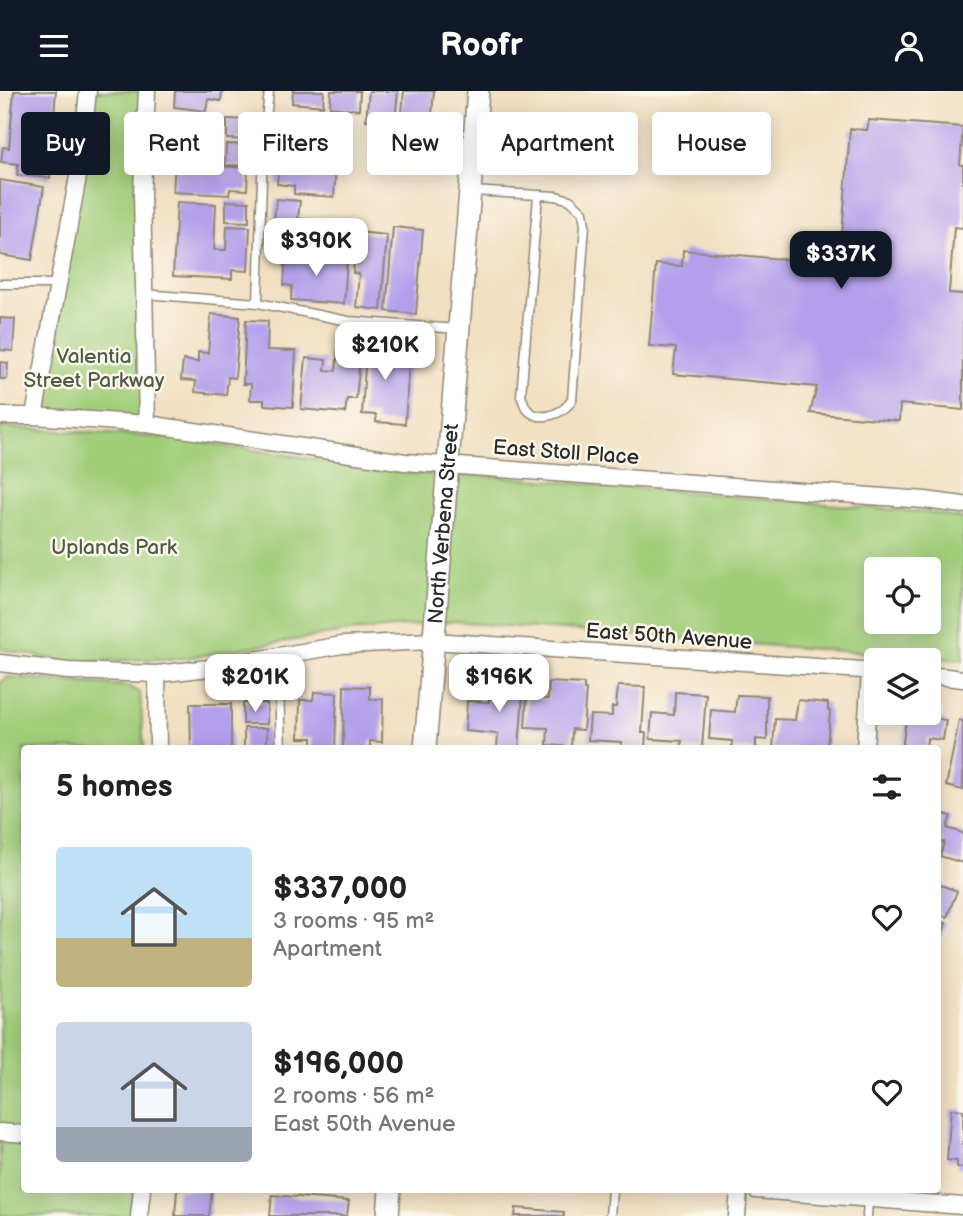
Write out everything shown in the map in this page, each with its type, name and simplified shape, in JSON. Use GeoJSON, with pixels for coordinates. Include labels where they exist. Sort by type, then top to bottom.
{"type":"FeatureCollection","features":[{"type":"Feature","properties":{"kind":"street"},"geometry":{"type":"LineString","coordinates":[[34,416],[81,160],[88,91]]}},
{"type":"Feature","properties":{"kind":"street"},"geometry":{"type":"LineString","coordinates":[[147,91],[142,193],[147,423]]}},
{"type":"Feature","properties":{"kind":"street","name":"North Verbena Street"},"geometry":{"type":"LineString","coordinates":[[425,745],[478,91]]}},
{"type":"Feature","properties":{"kind":"street","name":"East Stoll Place"},"geometry":{"type":"LineString","coordinates":[[0,416],[147,423],[405,461],[963,505]]}},
{"type":"Feature","properties":{"kind":"street","name":"East 50th Avenue"},"geometry":{"type":"LineString","coordinates":[[0,663],[68,671],[157,674],[342,645],[433,641],[864,670]]}},
{"type":"Feature","properties":{"kind":"street"},"geometry":{"type":"LineString","coordinates":[[157,674],[158,745]]}},
{"type":"Feature","properties":{"kind":"street"},"geometry":{"type":"LineString","coordinates":[[941,676],[963,679]]}},
{"type":"Feature","properties":{"kind":"street"},"geometry":{"type":"LineString","coordinates":[[865,745],[867,725]]}},
{"type":"Feature","properties":{"kind":"street"},"geometry":{"type":"LineString","coordinates":[[0,1132],[21,1134]]}},
{"type":"Feature","properties":{"kind":"street"},"geometry":{"type":"LineString","coordinates":[[139,1216],[142,1193]]}},
{"type":"Feature","properties":{"kind":"street"},"geometry":{"type":"LineString","coordinates":[[388,1216],[390,1193]]}},
{"type":"Feature","properties":{"kind":"street"},"geometry":{"type":"LineString","coordinates":[[737,1216],[739,1193]]}},
{"type":"Feature","properties":{"kind":"street"},"geometry":{"type":"LineString","coordinates":[[793,1193],[963,1206]]}},
{"type":"Feature","properties":{"kind":"lane"},"geometry":{"type":"LineString","coordinates":[[258,303],[263,148],[269,91]]}},
{"type":"Feature","properties":{"kind":"lane"},"geometry":{"type":"LineString","coordinates":[[469,191],[556,196],[570,200],[583,212],[572,400],[567,408],[556,414],[539,416],[527,409],[521,396],[538,196]]}},
{"type":"Feature","properties":{"kind":"lane"},"geometry":{"type":"LineString","coordinates":[[0,285],[58,284]]}},
{"type":"Feature","properties":{"kind":"lane"},"geometry":{"type":"LineString","coordinates":[[144,294],[258,303],[348,321],[458,329]]}},
{"type":"Feature","properties":{"kind":"lane"},"geometry":{"type":"LineString","coordinates":[[278,656],[281,745]]}},
{"type":"Feature","properties":{"kind":"lane"},"geometry":{"type":"LineString","coordinates":[[610,1216],[611,1193]]}},
{"type":"Feature","properties":{"kind":"lane"},"geometry":{"type":"LineString","coordinates":[[867,1216],[868,1199]]}},
{"type":"Feature","properties":{"kind":"green space","name":"Valentia Street Parkway"},"geometry":{"type":"Polygon","coordinates":[[[88,91],[147,91],[147,112],[124,112],[124,175],[147,175],[147,424],[34,416],[74,175],[110,175],[110,112],[85,112],[88,91]]]}},
{"type":"Feature","properties":{"kind":"green space","name":"Uplands Park"},"geometry":{"type":"Polygon","coordinates":[[[0,427],[173,438],[416,474],[495,476],[931,513],[963,519],[963,660],[941,658],[941,648],[864,648],[864,653],[454,622],[350,631],[184,658],[69,662],[0,649],[0,427]]]}},
{"type":"Feature","properties":{"kind":"green space"},"geometry":{"type":"Polygon","coordinates":[[[8,677],[128,686],[140,693],[144,745],[21,745],[21,1193],[133,1193],[130,1216],[0,1216],[0,683],[8,677]]]}},
{"type":"Feature","properties":{"kind":"building"},"geometry":{"type":"Polygon","coordinates":[[[14,91],[56,91],[54,112],[21,112],[21,175],[50,175],[50,178],[17,175],[18,164],[1,162],[3,147],[9,148],[14,91]]]}},
{"type":"Feature","properties":{"kind":"building"},"geometry":{"type":"Polygon","coordinates":[[[175,91],[222,91],[221,101],[208,99],[206,111],[174,107],[175,91]]]}},
{"type":"Feature","properties":{"kind":"building"},"geometry":{"type":"Polygon","coordinates":[[[293,91],[324,91],[323,106],[292,103],[293,91]]]}},
{"type":"Feature","properties":{"kind":"building"},"geometry":{"type":"Polygon","coordinates":[[[331,91],[360,91],[359,110],[330,107],[331,91]]]}},
{"type":"Feature","properties":{"kind":"building"},"geometry":{"type":"Polygon","coordinates":[[[369,91],[398,91],[396,112],[367,112],[366,120],[369,91]]]}},
{"type":"Feature","properties":{"kind":"building"},"geometry":{"type":"Polygon","coordinates":[[[404,91],[434,91],[432,112],[402,112],[404,91]]]}},
{"type":"Feature","properties":{"kind":"building"},"geometry":{"type":"Polygon","coordinates":[[[227,119],[238,119],[238,139],[227,139],[227,119]]]}},
{"type":"Feature","properties":{"kind":"building"},"geometry":{"type":"Polygon","coordinates":[[[869,120],[963,127],[960,165],[963,165],[963,228],[954,227],[949,293],[963,294],[963,410],[900,404],[899,421],[810,413],[817,387],[673,374],[676,348],[649,346],[656,264],[682,266],[683,250],[793,260],[793,272],[839,275],[850,129],[867,130],[869,120]]]}},
{"type":"Feature","properties":{"kind":"building"},"geometry":{"type":"Polygon","coordinates":[[[226,144],[238,145],[238,166],[225,165],[226,144]]]}},
{"type":"Feature","properties":{"kind":"building"},"geometry":{"type":"Polygon","coordinates":[[[224,167],[238,167],[238,175],[248,175],[247,190],[230,189],[229,195],[173,192],[174,175],[224,175],[224,167]]]}},
{"type":"Feature","properties":{"kind":"building"},"geometry":{"type":"Polygon","coordinates":[[[278,175],[335,175],[334,197],[294,194],[294,186],[277,184],[278,175]]]}},
{"type":"Feature","properties":{"kind":"building"},"geometry":{"type":"Polygon","coordinates":[[[0,180],[44,187],[32,260],[0,255],[0,180]]]}},
{"type":"Feature","properties":{"kind":"building"},"geometry":{"type":"Polygon","coordinates":[[[276,199],[300,201],[298,219],[325,222],[322,249],[272,245],[276,199]]]}},
{"type":"Feature","properties":{"kind":"building"},"geometry":{"type":"Polygon","coordinates":[[[226,201],[249,202],[249,222],[226,221],[226,201]]]}},
{"type":"Feature","properties":{"kind":"building"},"geometry":{"type":"Polygon","coordinates":[[[177,202],[216,204],[214,250],[226,250],[227,226],[250,227],[248,271],[232,270],[232,279],[173,276],[177,202]]]}},
{"type":"Feature","properties":{"kind":"building"},"geometry":{"type":"Polygon","coordinates":[[[393,227],[423,230],[416,314],[386,311],[393,227]]]}},
{"type":"Feature","properties":{"kind":"building"},"geometry":{"type":"Polygon","coordinates":[[[356,232],[387,235],[381,310],[356,307],[359,274],[353,273],[356,232]]]}},
{"type":"Feature","properties":{"kind":"building"},"geometry":{"type":"Polygon","coordinates":[[[286,253],[347,258],[344,304],[291,300],[292,286],[284,285],[286,253]]]}},
{"type":"Feature","properties":{"kind":"building"},"geometry":{"type":"Polygon","coordinates":[[[211,314],[240,317],[235,378],[228,377],[226,395],[195,392],[196,381],[181,380],[183,360],[198,362],[198,352],[208,353],[211,314]]]}},
{"type":"Feature","properties":{"kind":"building"},"geometry":{"type":"Polygon","coordinates":[[[0,318],[15,319],[13,351],[0,350],[0,318]]]}},
{"type":"Feature","properties":{"kind":"building"},"geometry":{"type":"Polygon","coordinates":[[[246,320],[268,321],[267,350],[296,351],[293,407],[264,405],[264,400],[250,400],[251,384],[243,384],[246,320]]]}},
{"type":"Feature","properties":{"kind":"building"},"geometry":{"type":"Polygon","coordinates":[[[367,334],[391,335],[390,359],[409,360],[405,424],[376,422],[376,415],[362,414],[367,334]]]}},
{"type":"Feature","properties":{"kind":"building"},"geometry":{"type":"Polygon","coordinates":[[[339,336],[362,338],[356,399],[347,399],[345,413],[301,409],[306,358],[326,360],[325,370],[336,371],[339,336]]]}},
{"type":"Feature","properties":{"kind":"building"},"geometry":{"type":"Polygon","coordinates":[[[0,362],[8,363],[7,379],[0,379],[0,362]]]}},
{"type":"Feature","properties":{"kind":"building"},"geometry":{"type":"Polygon","coordinates":[[[497,678],[524,680],[519,745],[497,745],[498,734],[465,731],[467,701],[489,702],[489,698],[495,699],[497,678]]]}},
{"type":"Feature","properties":{"kind":"building"},"geometry":{"type":"Polygon","coordinates":[[[549,682],[584,684],[586,690],[583,730],[572,729],[571,745],[547,745],[548,728],[525,727],[527,698],[548,699],[549,682]]]}},
{"type":"Feature","properties":{"kind":"building"},"geometry":{"type":"Polygon","coordinates":[[[344,686],[370,687],[370,699],[383,699],[382,742],[343,745],[344,686]]]}},
{"type":"Feature","properties":{"kind":"building"},"geometry":{"type":"Polygon","coordinates":[[[618,686],[645,687],[642,733],[646,733],[645,745],[588,740],[590,715],[612,716],[612,707],[616,707],[618,686]]]}},
{"type":"Feature","properties":{"kind":"building"},"geometry":{"type":"Polygon","coordinates":[[[314,692],[337,693],[335,745],[312,745],[312,738],[299,738],[300,700],[313,700],[314,692]]]}},
{"type":"Feature","properties":{"kind":"building"},"geometry":{"type":"Polygon","coordinates":[[[675,692],[706,694],[702,745],[682,745],[682,741],[650,739],[652,713],[674,715],[675,692]]]}},
{"type":"Feature","properties":{"kind":"building"},"geometry":{"type":"Polygon","coordinates":[[[737,695],[767,696],[767,740],[756,739],[756,745],[732,745],[732,741],[709,739],[711,710],[735,712],[737,695]]]}},
{"type":"Feature","properties":{"kind":"building"},"geometry":{"type":"Polygon","coordinates":[[[798,700],[828,703],[830,711],[827,745],[773,745],[775,719],[795,720],[798,700]]]}},
{"type":"Feature","properties":{"kind":"building"},"geometry":{"type":"Polygon","coordinates":[[[243,703],[267,703],[267,724],[243,724],[243,703]]]}},
{"type":"Feature","properties":{"kind":"building"},"geometry":{"type":"Polygon","coordinates":[[[190,704],[231,704],[231,745],[191,745],[190,704]]]}},
{"type":"Feature","properties":{"kind":"building"},"geometry":{"type":"Polygon","coordinates":[[[941,719],[946,720],[943,740],[927,738],[926,745],[903,745],[905,725],[941,725],[941,719]]]}},
{"type":"Feature","properties":{"kind":"building"},"geometry":{"type":"Polygon","coordinates":[[[959,720],[963,721],[963,790],[946,786],[959,720]]]}},
{"type":"Feature","properties":{"kind":"building"},"geometry":{"type":"Polygon","coordinates":[[[244,728],[267,728],[267,745],[244,745],[244,728]]]}},
{"type":"Feature","properties":{"kind":"building"},"geometry":{"type":"Polygon","coordinates":[[[941,813],[951,816],[947,828],[963,833],[963,863],[941,856],[944,842],[941,842],[941,813]]]}},
{"type":"Feature","properties":{"kind":"building"},"geometry":{"type":"Polygon","coordinates":[[[941,885],[957,891],[947,917],[941,914],[941,885]]]}},
{"type":"Feature","properties":{"kind":"building"},"geometry":{"type":"Polygon","coordinates":[[[941,922],[946,923],[941,939],[941,922]]]}},
{"type":"Feature","properties":{"kind":"building"},"geometry":{"type":"Polygon","coordinates":[[[951,1109],[963,1110],[963,1168],[957,1167],[957,1161],[947,1160],[951,1109]]]}},
{"type":"Feature","properties":{"kind":"building"},"geometry":{"type":"Polygon","coordinates":[[[177,1193],[212,1193],[209,1216],[175,1216],[177,1193]]]}},
{"type":"Feature","properties":{"kind":"building"},"geometry":{"type":"Polygon","coordinates":[[[272,1195],[349,1201],[347,1216],[270,1216],[272,1195]]]}},
{"type":"Feature","properties":{"kind":"building"},"geometry":{"type":"Polygon","coordinates":[[[516,1208],[564,1212],[564,1216],[515,1216],[516,1208]]]}}]}
